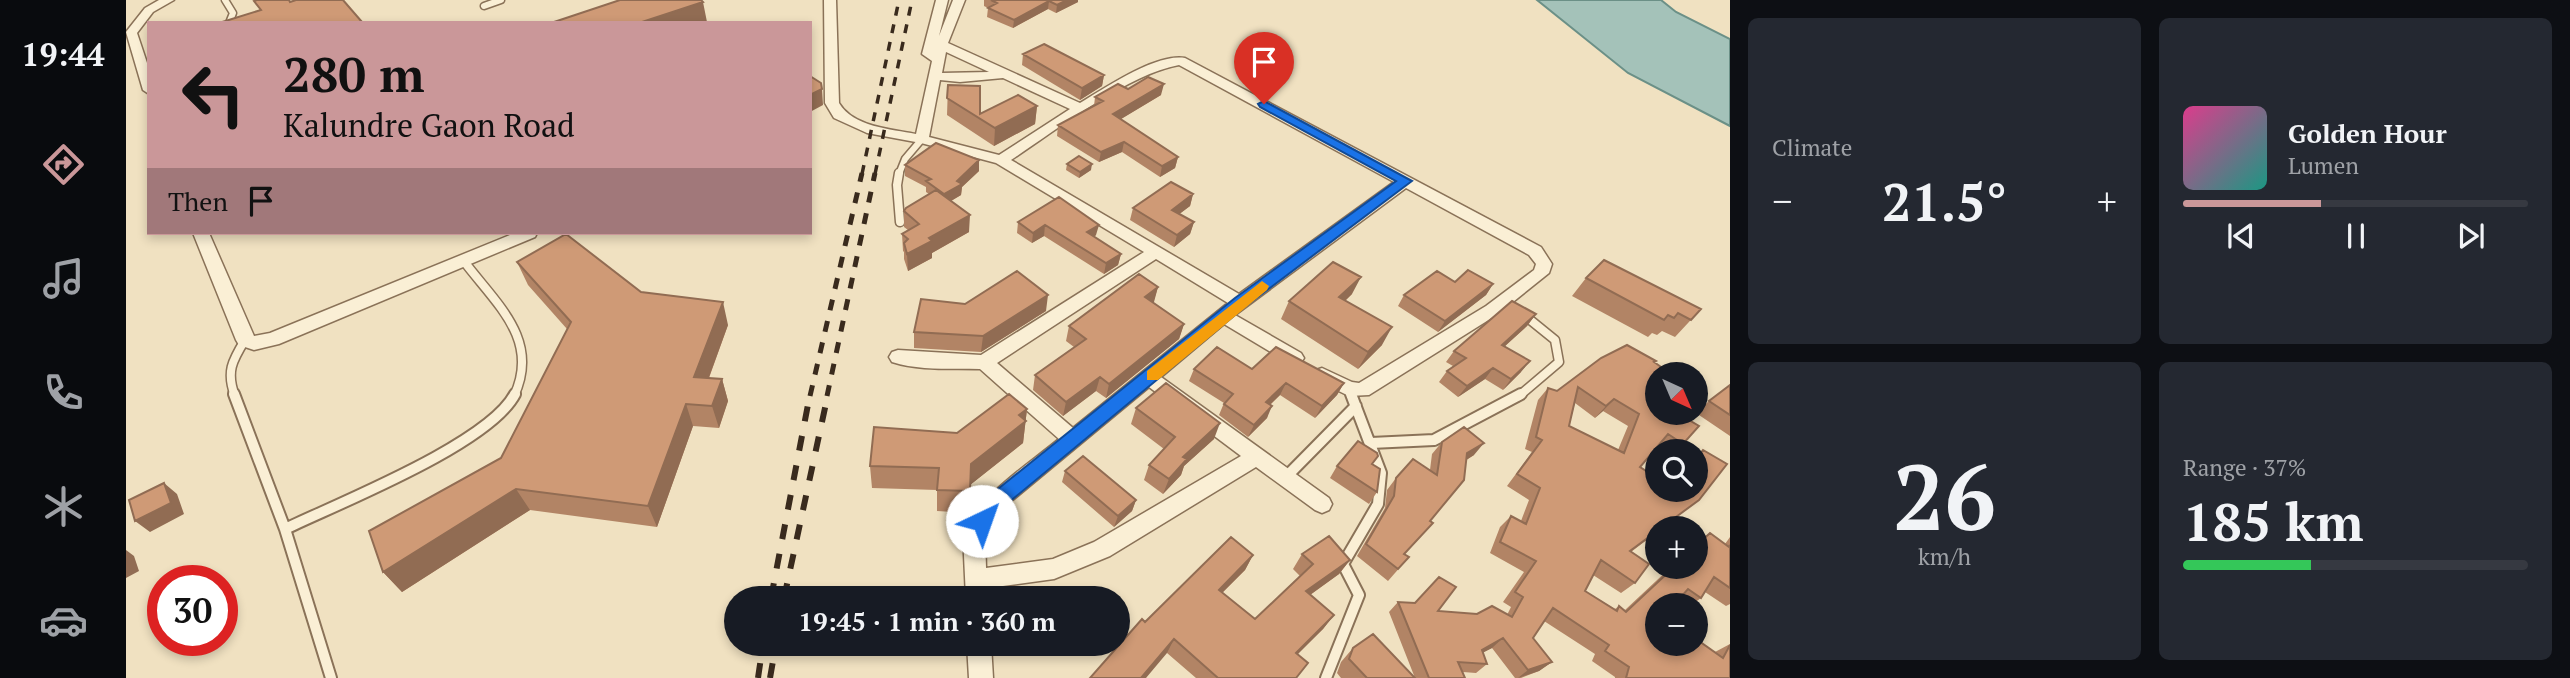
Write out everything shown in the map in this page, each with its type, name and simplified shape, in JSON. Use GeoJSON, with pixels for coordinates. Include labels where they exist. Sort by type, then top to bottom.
{"type":"FeatureCollection","features":[{"type":"Feature","properties":{"kind":"street"},"geometry":{"type":"LineString","coordinates":[[147,82],[131,33],[149,10],[168,0]]}},
{"type":"Feature","properties":{"kind":"street"},"geometry":{"type":"LineString","coordinates":[[830,0],[832,103],[839,116],[873,130],[922,139],[1001,160],[1240,302]]}},
{"type":"Feature","properties":{"kind":"street"},"geometry":{"type":"LineString","coordinates":[[938,61],[928,54],[942,0]]}},
{"type":"Feature","properties":{"kind":"street"},"geometry":{"type":"LineString","coordinates":[[922,139],[941,45],[959,0]]}},
{"type":"Feature","properties":{"kind":"street"},"geometry":{"type":"LineString","coordinates":[[941,45],[1081,109]]}},
{"type":"Feature","properties":{"kind":"street"},"geometry":{"type":"LineString","coordinates":[[1001,160],[1081,109],[1163,64],[1181,61],[1535,251],[1544,264],[1541,273],[1506,300],[1363,390],[1349,389],[1225,317]]}},
{"type":"Feature","properties":{"kind":"street"},"geometry":{"type":"LineString","coordinates":[[935,76],[960,78],[1004,74]]}},
{"type":"Feature","properties":{"kind":"street"},"geometry":{"type":"LineString","coordinates":[[977,586],[974,534],[990,507],[1240,302],[1405,181]]}},
{"type":"Feature","properties":{"kind":"street"},"geometry":{"type":"LineString","coordinates":[[202,235],[245,340],[254,343],[272,339],[524,235]]}},
{"type":"Feature","properties":{"kind":"street"},"geometry":{"type":"LineString","coordinates":[[898,356],[928,361],[984,362],[1156,252]]}},
{"type":"Feature","properties":{"kind":"street"},"geometry":{"type":"LineString","coordinates":[[984,362],[1073,440]]}},
{"type":"Feature","properties":{"kind":"street"},"geometry":{"type":"LineString","coordinates":[[1149,378],[1322,504]]}},
{"type":"Feature","properties":{"kind":"street"},"geometry":{"type":"LineString","coordinates":[[989,586],[1054,569],[1102,548],[1256,457]]}},
{"type":"Feature","properties":{"kind":"street"},"geometry":{"type":"LineString","coordinates":[[980,656],[981,678]]}},
{"type":"Feature","properties":{"kind":"lane"},"geometry":{"type":"LineString","coordinates":[[225,0],[233,13],[230,21]]}},
{"type":"Feature","properties":{"kind":"lane"},"geometry":{"type":"LineString","coordinates":[[484,6],[501,0]]}},
{"type":"Feature","properties":{"kind":"lane"},"geometry":{"type":"LineString","coordinates":[[900,222],[897,192],[899,165],[922,139]]}},
{"type":"Feature","properties":{"kind":"lane"},"geometry":{"type":"LineString","coordinates":[[285,529],[460,445],[488,425],[512,398],[525,372],[524,353],[518,337],[463,260]]}},
{"type":"Feature","properties":{"kind":"lane"},"geometry":{"type":"LineString","coordinates":[[1371,443],[1434,440],[1520,396],[1559,362],[1555,340],[1506,300]]}},
{"type":"Feature","properties":{"kind":"lane"},"geometry":{"type":"LineString","coordinates":[[245,340],[230,364],[229,380],[285,529],[331,678]]}},
{"type":"Feature","properties":{"kind":"lane"},"geometry":{"type":"LineString","coordinates":[[1326,678],[1360,594],[1343,564],[1378,504],[1381,472],[1349,389]]}},
{"type":"Feature","properties":{"kind":"lane"},"geometry":{"type":"LineString","coordinates":[[1285,478],[1356,406]]}},
{"type":"Feature","properties":{"kind":"water"},"geometry":{"type":"Polygon","coordinates":[[[1537,0],[1661,0],[1676,12],[1730,39],[1730,126],[1628,73],[1537,0]]]}},
{"type":"Feature","properties":{"kind":"building"},"geometry":{"type":"Polygon","coordinates":[[[343,0],[361,21],[225,21],[261,10],[254,1],[343,0]]]}},
{"type":"Feature","properties":{"kind":"building"},"geometry":{"type":"Polygon","coordinates":[[[620,0],[703,2],[645,21],[557,21],[620,0]]]}},
{"type":"Feature","properties":{"kind":"building"},"geometry":{"type":"Polygon","coordinates":[[[991,0],[1067,0],[1057,5],[1049,1],[1014,20],[988,8],[997,3],[991,0]]]}},
{"type":"Feature","properties":{"kind":"building"},"geometry":{"type":"Polygon","coordinates":[[[1044,44],[1104,75],[1082,88],[1023,54],[1044,44]]]}},
{"type":"Feature","properties":{"kind":"building"},"geometry":{"type":"Polygon","coordinates":[[[812,77],[821,83],[822,89],[812,94],[812,77]]]}},
{"type":"Feature","properties":{"kind":"building"},"geometry":{"type":"Polygon","coordinates":[[[1148,77],[1164,84],[1113,114],[1178,157],[1162,166],[1124,142],[1101,152],[1058,125],[1103,101],[1095,97],[1118,84],[1128,89],[1148,77]]]}},
{"type":"Feature","properties":{"kind":"building"},"geometry":{"type":"Polygon","coordinates":[[[948,85],[980,86],[980,114],[1018,95],[1037,106],[995,128],[947,98],[948,85]]]}},
{"type":"Feature","properties":{"kind":"building"},"geometry":{"type":"Polygon","coordinates":[[[936,143],[979,160],[957,181],[962,184],[944,194],[926,181],[931,179],[905,165],[936,143]]]}},
{"type":"Feature","properties":{"kind":"building"},"geometry":{"type":"Polygon","coordinates":[[[1079,156],[1092,164],[1080,172],[1067,164],[1079,156]]]}},
{"type":"Feature","properties":{"kind":"building"},"geometry":{"type":"Polygon","coordinates":[[[1171,182],[1193,194],[1172,210],[1194,222],[1177,235],[1133,208],[1171,182]]]}},
{"type":"Feature","properties":{"kind":"building"},"geometry":{"type":"Polygon","coordinates":[[[936,190],[970,215],[929,238],[932,241],[907,254],[904,243],[908,239],[902,234],[919,224],[904,211],[936,190]]]}},
{"type":"Feature","properties":{"kind":"building"},"geometry":{"type":"Polygon","coordinates":[[[1059,197],[1099,225],[1087,232],[1121,254],[1106,263],[1045,225],[1033,233],[1018,222],[1059,197]]]}},
{"type":"Feature","properties":{"kind":"building"},"geometry":{"type":"Polygon","coordinates":[[[567,235],[641,292],[723,302],[694,377],[722,379],[712,406],[686,404],[648,506],[516,489],[383,572],[369,531],[501,458],[571,322],[517,262],[567,235]]]}},
{"type":"Feature","properties":{"kind":"building"},"geometry":{"type":"Polygon","coordinates":[[[1604,260],[1701,309],[1691,320],[1678,313],[1674,318],[1668,315],[1664,320],[1586,278],[1604,260]]]}},
{"type":"Feature","properties":{"kind":"building"},"geometry":{"type":"Polygon","coordinates":[[[1333,262],[1361,277],[1339,297],[1392,327],[1368,352],[1289,301],[1333,262]]]}},
{"type":"Feature","properties":{"kind":"building"},"geometry":{"type":"Polygon","coordinates":[[[1468,270],[1493,284],[1445,321],[1404,295],[1437,271],[1455,282],[1468,270]]]}},
{"type":"Feature","properties":{"kind":"building"},"geometry":{"type":"Polygon","coordinates":[[[1017,271],[1048,295],[983,336],[914,332],[921,299],[965,304],[1017,271]]]}},
{"type":"Feature","properties":{"kind":"building"},"geometry":{"type":"Polygon","coordinates":[[[1139,274],[1158,287],[1145,297],[1184,324],[1109,384],[1100,377],[1066,402],[1035,375],[1086,339],[1069,326],[1139,274]]]}},
{"type":"Feature","properties":{"kind":"building"},"geometry":{"type":"Polygon","coordinates":[[[1512,301],[1536,314],[1502,345],[1530,361],[1511,379],[1493,368],[1467,386],[1447,371],[1466,358],[1454,351],[1512,301]]]}},
{"type":"Feature","properties":{"kind":"building"},"geometry":{"type":"Polygon","coordinates":[[[1627,345],[1656,361],[1645,362],[1645,425],[1699,426],[1687,439],[1676,439],[1668,434],[1664,439],[1645,439],[1645,461],[1640,467],[1645,470],[1645,502],[1696,502],[1677,516],[1645,516],[1645,540],[1630,551],[1645,561],[1645,569],[1635,583],[1601,560],[1585,591],[1617,611],[1619,606],[1626,612],[1645,594],[1645,656],[1708,656],[1708,647],[1723,658],[1730,645],[1730,678],[1626,678],[1629,667],[1605,651],[1609,645],[1553,608],[1533,638],[1552,662],[1528,670],[1503,638],[1482,650],[1487,664],[1458,662],[1465,678],[1429,678],[1398,602],[1415,603],[1439,577],[1456,587],[1438,611],[1477,614],[1492,606],[1512,617],[1523,597],[1515,592],[1536,561],[1500,542],[1511,516],[1526,524],[1540,488],[1517,474],[1542,440],[1536,437],[1548,388],[1557,391],[1601,358],[1627,345]],[[1578,387],[1569,426],[1624,453],[1639,414],[1614,399],[1606,406],[1578,387]]]}},
{"type":"Feature","properties":{"kind":"building"},"geometry":{"type":"Polygon","coordinates":[[[1217,347],[1252,369],[1276,347],[1344,383],[1322,406],[1286,383],[1266,402],[1272,406],[1254,425],[1224,404],[1233,394],[1194,369],[1217,347]]]}},
{"type":"Feature","properties":{"kind":"building"},"geometry":{"type":"Polygon","coordinates":[[[1166,383],[1220,423],[1183,457],[1187,459],[1169,479],[1149,465],[1175,437],[1136,408],[1166,383]]]}},
{"type":"Feature","properties":{"kind":"building"},"geometry":{"type":"Polygon","coordinates":[[[1730,385],[1730,415],[1709,401],[1730,385]]]}},
{"type":"Feature","properties":{"kind":"building"},"geometry":{"type":"Polygon","coordinates":[[[1009,394],[1027,409],[1019,415],[1026,421],[971,464],[970,491],[937,490],[939,468],[870,466],[874,427],[957,433],[1009,394]]]}},
{"type":"Feature","properties":{"kind":"building"},"geometry":{"type":"Polygon","coordinates":[[[1464,427],[1484,443],[1467,453],[1464,480],[1430,521],[1433,523],[1404,554],[1409,557],[1398,569],[1366,544],[1394,496],[1396,478],[1413,459],[1437,475],[1442,442],[1464,427]]]}},
{"type":"Feature","properties":{"kind":"building"},"geometry":{"type":"Polygon","coordinates":[[[1358,441],[1377,453],[1378,456],[1372,464],[1380,469],[1377,492],[1337,466],[1358,441]]]}},
{"type":"Feature","properties":{"kind":"building"},"geometry":{"type":"Polygon","coordinates":[[[1708,453],[1727,464],[1708,488],[1708,453]]]}},
{"type":"Feature","properties":{"kind":"building"},"geometry":{"type":"Polygon","coordinates":[[[1083,456],[1136,500],[1118,516],[1065,471],[1083,456]]]}},
{"type":"Feature","properties":{"kind":"building"},"geometry":{"type":"Polygon","coordinates":[[[164,483],[171,503],[135,521],[129,500],[164,483]]]}},
{"type":"Feature","properties":{"kind":"building"},"geometry":{"type":"Polygon","coordinates":[[[1710,533],[1729,547],[1730,545],[1730,588],[1714,577],[1704,593],[1694,593],[1688,589],[1684,593],[1646,593],[1661,579],[1708,579],[1710,533]]]}},
{"type":"Feature","properties":{"kind":"building"},"geometry":{"type":"Polygon","coordinates":[[[1329,536],[1350,560],[1306,591],[1334,615],[1296,653],[1308,663],[1296,678],[1218,678],[1174,639],[1141,678],[1090,678],[1109,656],[1130,656],[1130,633],[1142,619],[1145,622],[1231,537],[1253,555],[1219,590],[1255,619],[1313,564],[1302,554],[1329,536]]]}},
{"type":"Feature","properties":{"kind":"building"},"geometry":{"type":"Polygon","coordinates":[[[1373,634],[1415,678],[1367,678],[1349,659],[1353,648],[1373,634]]]}},
{"type":"Feature","properties":{"kind":"railway"},"geometry":{"type":"LineString","coordinates":[[862,174],[899,0]]}},
{"type":"Feature","properties":{"kind":"railway"},"geometry":{"type":"LineString","coordinates":[[875,174],[912,0]]}},
{"type":"Feature","properties":{"kind":"railway"},"geometry":{"type":"LineString","coordinates":[[810,396],[862,173]]}},
{"type":"Feature","properties":{"kind":"railway"},"geometry":{"type":"LineString","coordinates":[[827,396],[875,173]]}},
{"type":"Feature","properties":{"kind":"railway"},"geometry":{"type":"LineString","coordinates":[[773,586],[810,394]]}},
{"type":"Feature","properties":{"kind":"railway"},"geometry":{"type":"LineString","coordinates":[[787,586],[828,394]]}},
{"type":"Feature","properties":{"kind":"railway"},"geometry":{"type":"LineString","coordinates":[[758,678],[761,656]]}},
{"type":"Feature","properties":{"kind":"railway"},"geometry":{"type":"LineString","coordinates":[[770,678],[774,656]]}},
{"type":"Feature","properties":{"kind":"slow traffic"},"geometry":{"type":"LineString","coordinates":[[1153,375],[1262,286]]}},
{"type":"Feature","properties":{"kind":"route"},"geometry":{"type":"LineString","coordinates":[[982,521],[990,507],[1240,302],[1405,181],[1264,104]]}}]}
